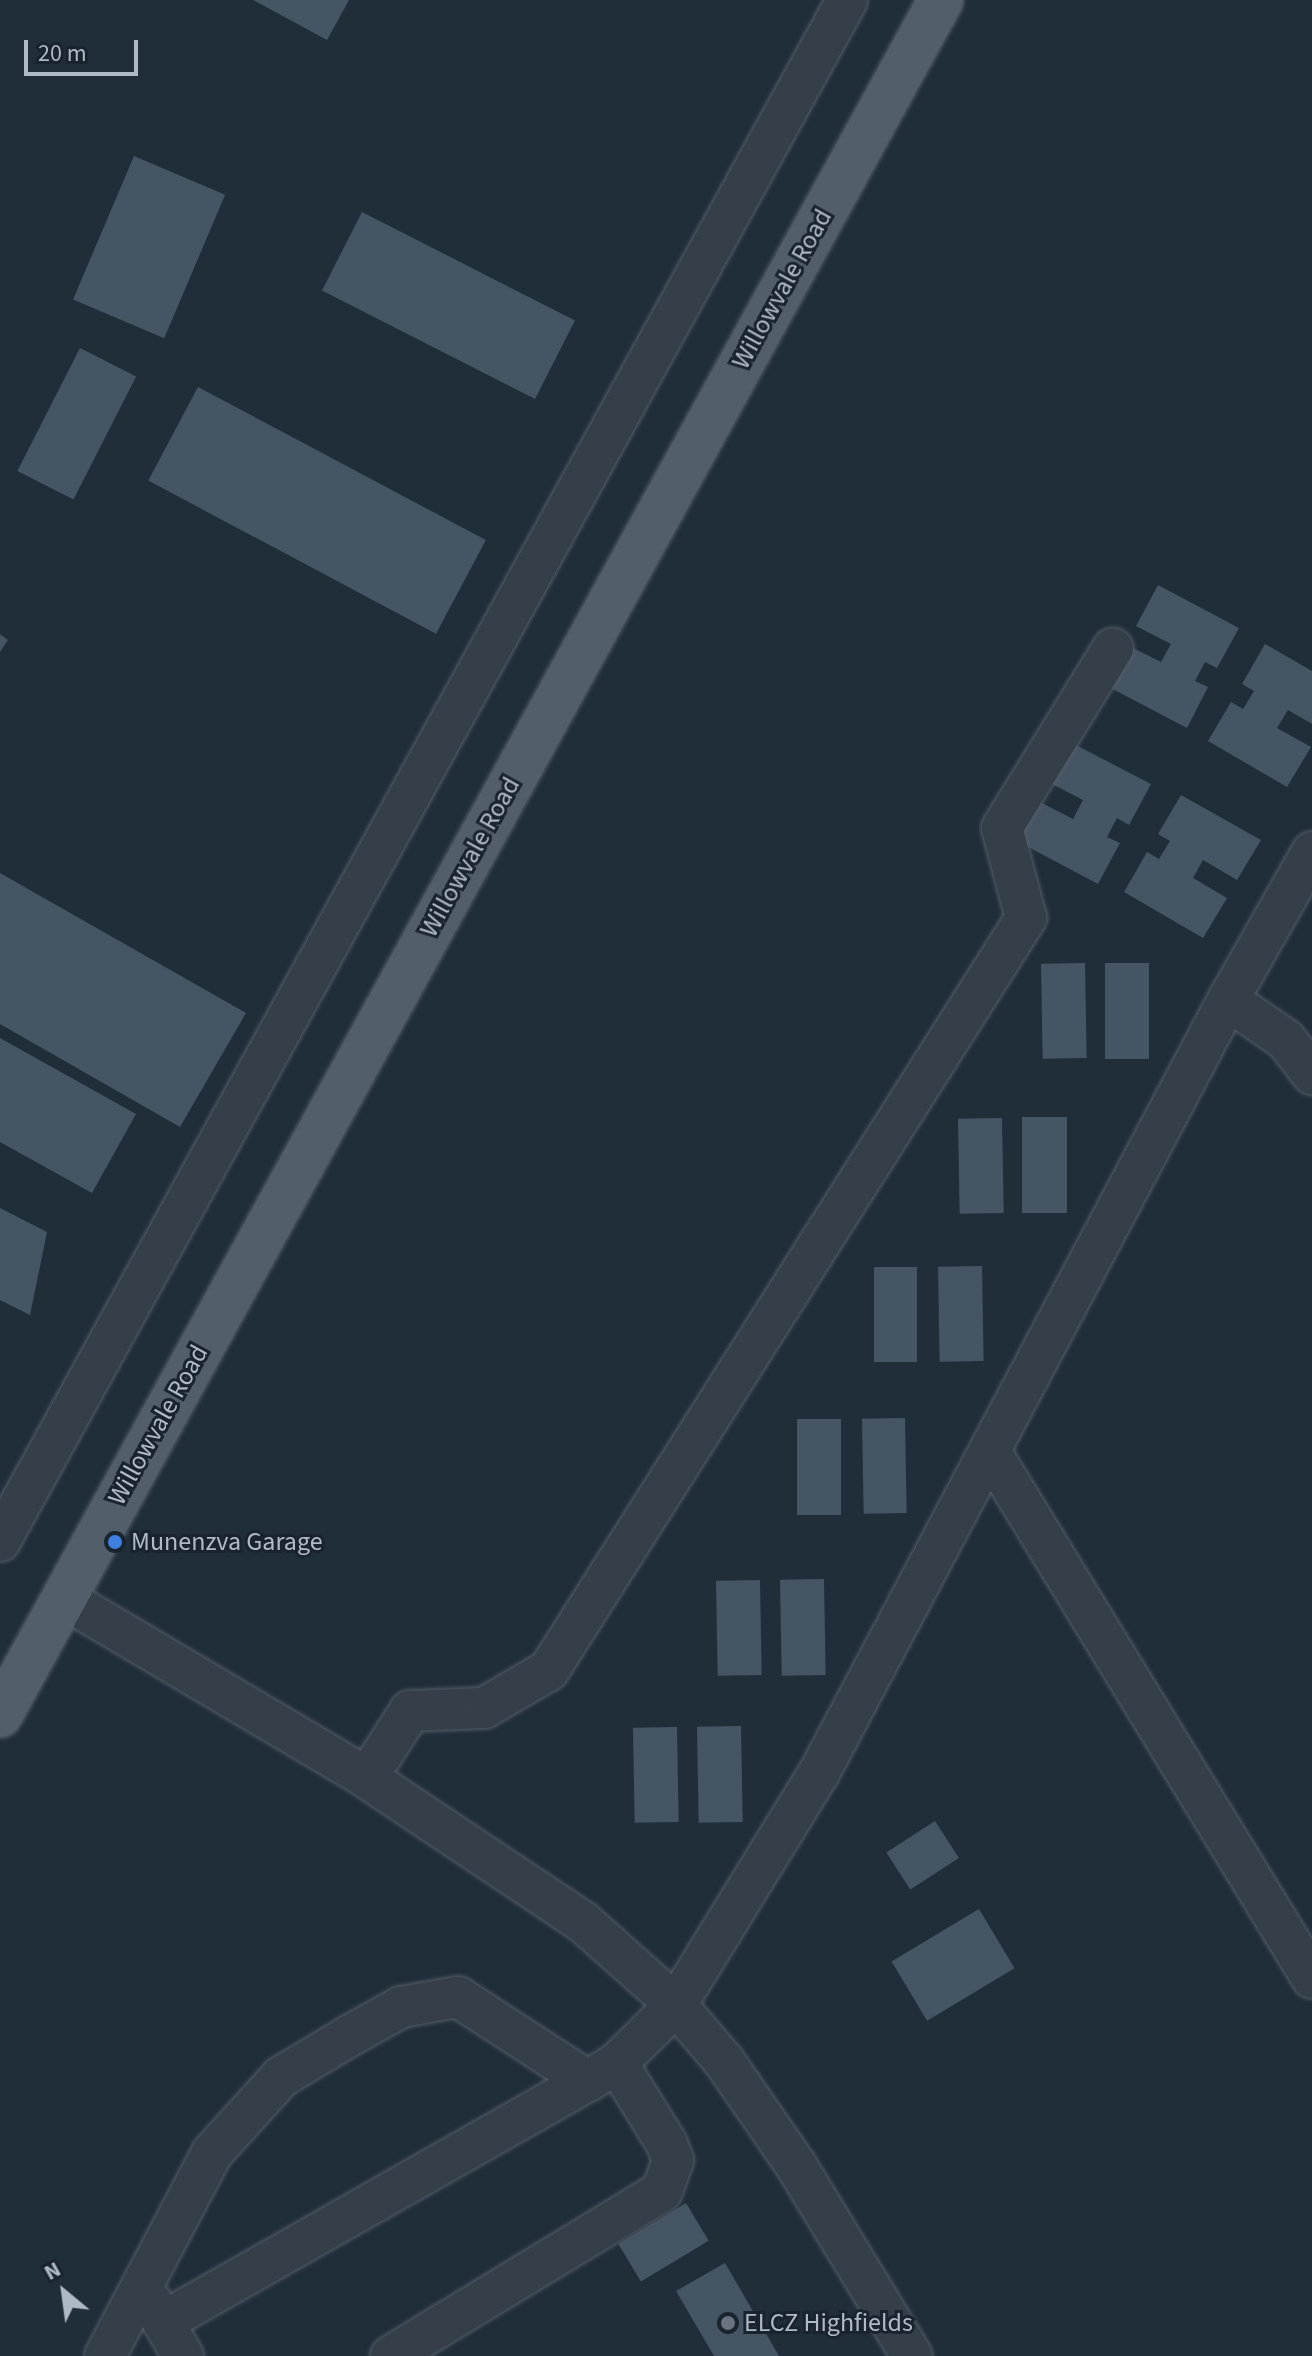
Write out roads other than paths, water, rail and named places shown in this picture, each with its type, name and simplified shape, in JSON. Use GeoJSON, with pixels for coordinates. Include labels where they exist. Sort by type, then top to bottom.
{"type":"FeatureCollection","features":[{"type":"Feature","properties":{"kind":"main road","name":"Willowvale Road"},"geometry":{"type":"LineString","coordinates":[[0,1715],[941,0]]}},
{"type":"Feature","properties":{"kind":"street"},"geometry":{"type":"LineString","coordinates":[[0,1541],[847,0]]}},
{"type":"Feature","properties":{"kind":"street"},"geometry":{"type":"LineString","coordinates":[[367,1778],[410,1711],[484,1708],[549,1670],[1026,918],[1002,828],[1113,648]]}},
{"type":"Feature","properties":{"kind":"street"},"geometry":{"type":"LineString","coordinates":[[163,2322],[602,2072],[676,2005],[819,1773],[1228,1000],[1312,852]]}},
{"type":"Feature","properties":{"kind":"street"},"geometry":{"type":"LineString","coordinates":[[1228,1000],[1286,1040],[1312,1074]]}},
{"type":"Feature","properties":{"kind":"street"},"geometry":{"type":"LineString","coordinates":[[991,1453],[1312,1978]]}},
{"type":"Feature","properties":{"kind":"street"},"geometry":{"type":"LineString","coordinates":[[63,1598],[367,1778],[583,1922],[676,2005],[724,2061],[797,2167],[912,2356]]}},
{"type":"Feature","properties":{"kind":"street"},"geometry":{"type":"LineString","coordinates":[[105,2356],[212,2153],[281,2077],[401,2007],[458,1997],[602,2072],[670,2152],[670,2178],[662,2191],[391,2356]]}},
{"type":"Feature","properties":{"kind":"street"},"geometry":{"type":"LineString","coordinates":[[143,2287],[183,2356]]}},
{"type":"Feature","properties":{"kind":"place","name":"Munenzva Garage"},"geometry":{"type":"Point","coordinates":[115,1542]}},
{"type":"Feature","properties":{"kind":"place","name":"ELCZ Highfields"},"geometry":{"type":"Point","coordinates":[728,2323]}}]}
